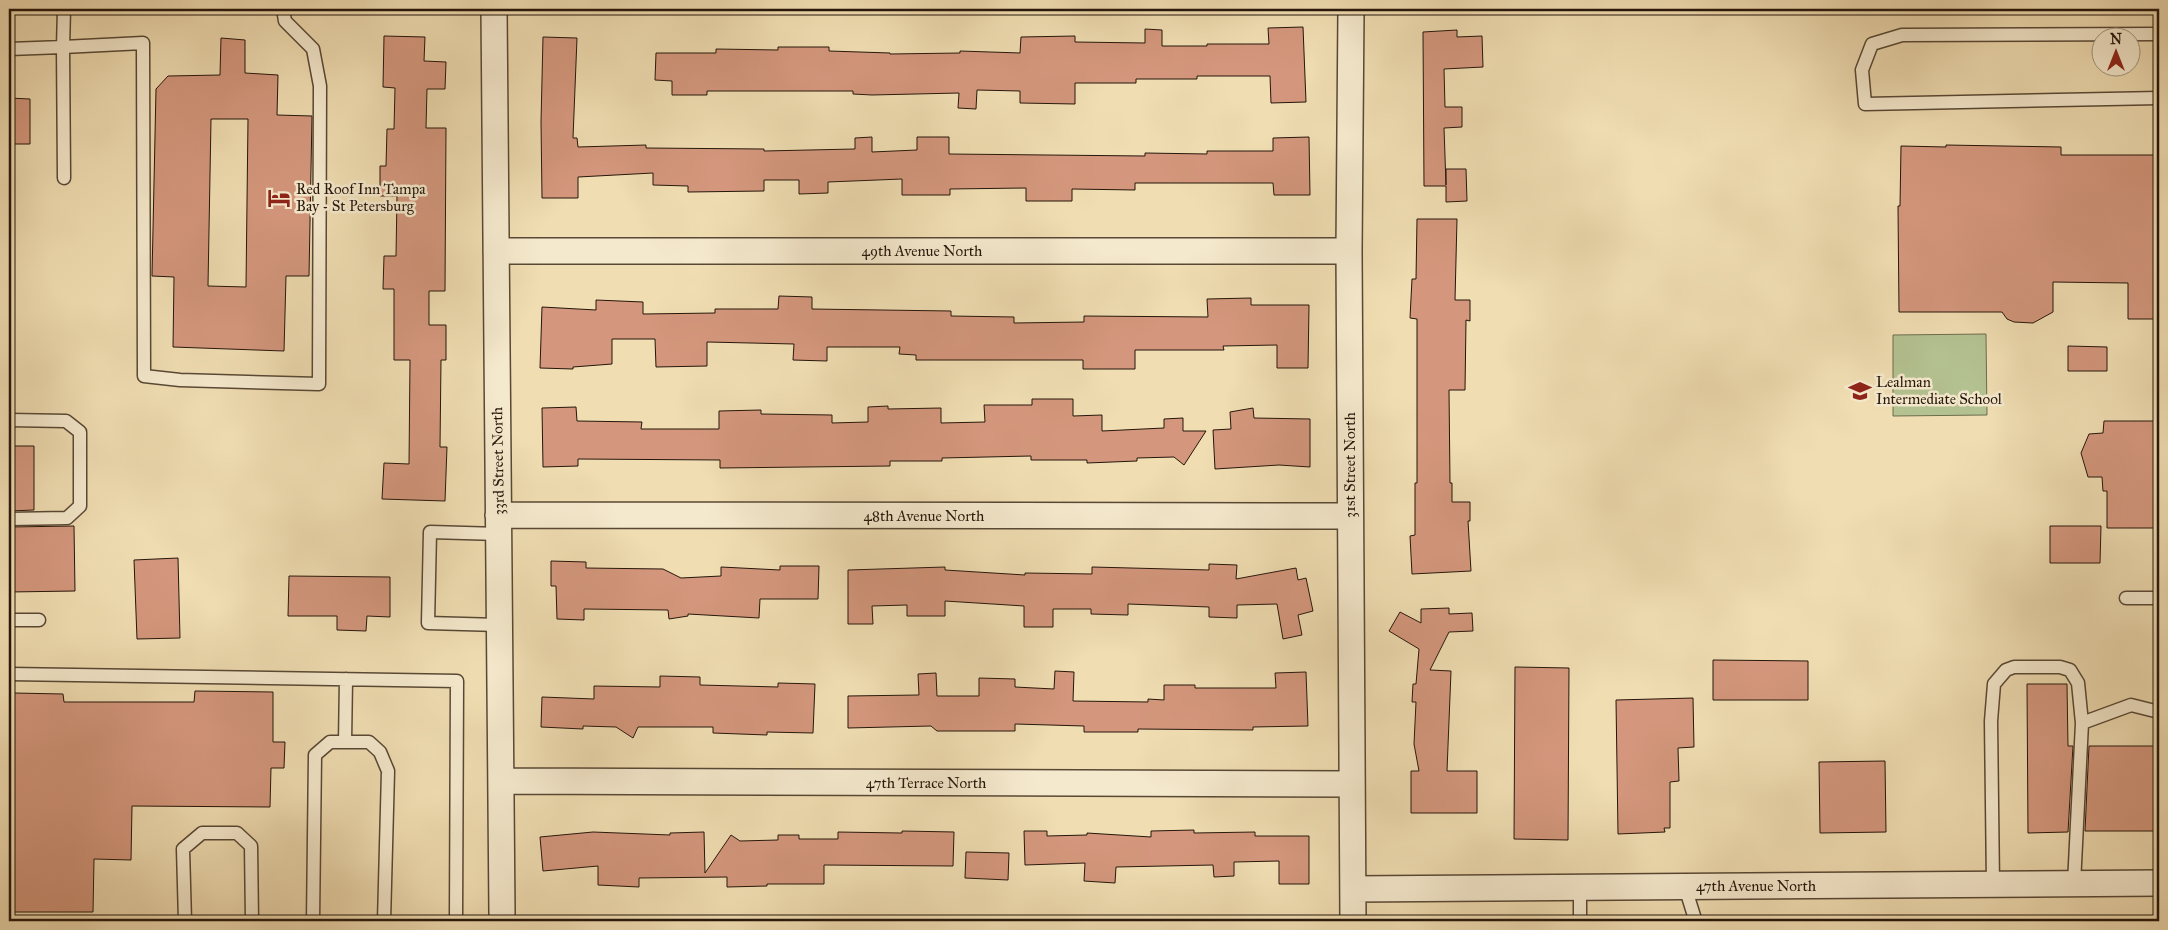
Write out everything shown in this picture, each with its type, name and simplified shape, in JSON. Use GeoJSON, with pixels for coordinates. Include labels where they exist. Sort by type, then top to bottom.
{"type":"FeatureCollection","features":[{"type":"Feature","properties":{"kind":"street","name":"33rd Street North"},"geometry":{"type":"LineString","coordinates":[[494,9],[502,913]]}},
{"type":"Feature","properties":{"kind":"street","name":"31st Street North"},"geometry":{"type":"LineString","coordinates":[[1351,9],[1349,251],[1353,921]]}},
{"type":"Feature","properties":{"kind":"street","name":"49th Avenue North"},"geometry":{"type":"LineString","coordinates":[[496,251],[1349,251]]}},
{"type":"Feature","properties":{"kind":"street","name":"48th Avenue North"},"geometry":{"type":"LineString","coordinates":[[499,524],[1350,516]]}},
{"type":"Feature","properties":{"kind":"street","name":"47th Terrace North"},"geometry":{"type":"LineString","coordinates":[[501,782],[1352,784]]}},
{"type":"Feature","properties":{"kind":"street","name":"47th Avenue North"},"geometry":{"type":"LineString","coordinates":[[1353,889],[2159,883]]}},
{"type":"Feature","properties":{"kind":"lane"},"geometry":{"type":"LineString","coordinates":[[64,9],[64,178]]}},
{"type":"Feature","properties":{"kind":"lane"},"geometry":{"type":"LineString","coordinates":[[9,49],[143,43],[144,376],[180,380],[319,384],[320,86],[313,49],[285,21],[283,9]]}},
{"type":"Feature","properties":{"kind":"lane"},"geometry":{"type":"LineString","coordinates":[[2159,34],[1902,35],[1872,44],[1862,70],[1865,104],[2159,98]]}},
{"type":"Feature","properties":{"kind":"lane"},"geometry":{"type":"LineString","coordinates":[[9,420],[66,420],[80,432],[80,506],[67,518],[9,519]]}},
{"type":"Feature","properties":{"kind":"lane"},"geometry":{"type":"LineString","coordinates":[[499,524],[430,532],[428,623],[499,625]]}},
{"type":"Feature","properties":{"kind":"lane"},"geometry":{"type":"LineString","coordinates":[[2126,598],[2159,598]]}},
{"type":"Feature","properties":{"kind":"lane"},"geometry":{"type":"LineString","coordinates":[[9,620],[39,620]]}},
{"type":"Feature","properties":{"kind":"lane"},"geometry":{"type":"LineString","coordinates":[[1993,884],[1992,721],[1994,684],[2006,670],[2014,667],[2060,667],[2070,670],[2078,683],[2082,724],[2074,884]]}},
{"type":"Feature","properties":{"kind":"lane"},"geometry":{"type":"LineString","coordinates":[[9,674],[457,681],[456,921]]}},
{"type":"Feature","properties":{"kind":"lane"},"geometry":{"type":"LineString","coordinates":[[345,742],[346,679]]}},
{"type":"Feature","properties":{"kind":"lane"},"geometry":{"type":"LineString","coordinates":[[2082,724],[2131,705],[2159,712]]}},
{"type":"Feature","properties":{"kind":"lane"},"geometry":{"type":"LineString","coordinates":[[313,921],[315,755],[330,742],[369,742],[380,752],[388,771],[384,921]]}},
{"type":"Feature","properties":{"kind":"lane"},"geometry":{"type":"LineString","coordinates":[[185,921],[184,850],[202,834],[237,833],[251,846],[252,921]]}},
{"type":"Feature","properties":{"kind":"lane"},"geometry":{"type":"LineString","coordinates":[[1580,887],[1580,921]]}},
{"type":"Feature","properties":{"kind":"lane"},"geometry":{"type":"LineString","coordinates":[[1686,887],[1694,921]]}},
{"type":"Feature","properties":{"kind":"green space"},"geometry":{"type":"Polygon","coordinates":[[[1986,334],[1987,415],[1893,416],[1893,335],[1986,334]]]}},
{"type":"Feature","properties":{"kind":"building"},"geometry":{"type":"Polygon","coordinates":[[[1303,27],[1306,102],[1271,103],[1270,76],[1197,76],[1197,79],[1136,79],[1136,83],[1075,83],[1075,104],[1020,103],[1020,91],[977,90],[976,109],[958,108],[959,93],[872,95],[853,94],[853,91],[707,91],[707,95],[672,95],[672,81],[655,80],[656,53],[716,53],[716,49],[778,50],[778,47],[829,47],[829,51],[890,54],[960,53],[960,51],[1020,53],[1021,37],[1075,36],[1075,42],[1145,43],[1145,29],[1162,30],[1162,46],[1269,44],[1268,28],[1303,27]]]}},
{"type":"Feature","properties":{"kind":"building"},"geometry":{"type":"Polygon","coordinates":[[[1457,30],[1457,37],[1482,36],[1483,67],[1444,69],[1445,107],[1462,107],[1462,127],[1444,128],[1446,185],[1446,169],[1466,169],[1467,201],[1446,202],[1446,186],[1424,186],[1423,32],[1457,30]]]}},
{"type":"Feature","properties":{"kind":"building"},"geometry":{"type":"Polygon","coordinates":[[[384,36],[425,37],[424,61],[446,62],[445,89],[427,89],[426,128],[446,128],[445,291],[429,291],[429,325],[446,325],[446,360],[441,360],[440,447],[447,447],[445,501],[382,499],[384,463],[409,464],[410,360],[394,360],[394,289],[383,289],[384,256],[396,256],[397,196],[380,196],[380,166],[386,166],[387,129],[394,129],[395,88],[383,87],[384,36]]]}},
{"type":"Feature","properties":{"kind":"building"},"geometry":{"type":"Polygon","coordinates":[[[543,37],[577,38],[573,138],[577,138],[578,147],[646,145],[646,148],[764,149],[764,151],[855,149],[855,138],[872,137],[872,152],[917,150],[917,137],[949,137],[949,154],[1145,156],[1145,153],[1207,154],[1207,151],[1273,151],[1273,138],[1309,137],[1310,195],[1274,195],[1273,183],[1135,183],[1135,190],[1072,189],[1072,201],[1026,201],[1026,188],[950,189],[950,195],[902,195],[902,179],[828,182],[828,193],[799,194],[799,180],[764,180],[764,191],[688,192],[688,186],[653,185],[653,173],[578,177],[578,198],[542,198],[543,37]]]}},
{"type":"Feature","properties":{"kind":"building","name":"Red Roof Inn Tampa Bay - St Petersburg"},"geometry":{"type":"Polygon","coordinates":[[[221,38],[245,40],[245,73],[278,75],[277,115],[312,116],[309,276],[286,276],[284,351],[173,347],[174,277],[152,276],[156,89],[168,76],[220,75],[221,38]],[[211,119],[208,286],[246,287],[248,119],[211,119]]]}},
{"type":"Feature","properties":{"kind":"building"},"geometry":{"type":"Polygon","coordinates":[[[9,98],[30,99],[30,144],[9,144],[9,98]]]}},
{"type":"Feature","properties":{"kind":"building"},"geometry":{"type":"Polygon","coordinates":[[[1946,145],[2061,147],[2061,155],[2159,155],[2159,319],[2128,319],[2128,283],[2053,282],[2053,312],[2033,323],[2014,322],[2007,319],[2002,312],[1899,312],[1898,206],[1900,206],[1901,146],[1946,147],[1946,145]]]}},
{"type":"Feature","properties":{"kind":"building"},"geometry":{"type":"Polygon","coordinates":[[[1417,219],[1457,219],[1455,300],[1470,300],[1470,321],[1466,320],[1465,390],[1449,390],[1452,502],[1470,502],[1470,521],[1468,521],[1471,571],[1412,574],[1410,536],[1415,535],[1415,483],[1417,483],[1417,319],[1410,318],[1412,279],[1416,279],[1417,219]]]}},
{"type":"Feature","properties":{"kind":"building"},"geometry":{"type":"Polygon","coordinates":[[[779,296],[812,297],[812,309],[951,311],[951,316],[1014,317],[1014,323],[1084,322],[1084,316],[1208,317],[1207,299],[1251,298],[1251,305],[1309,305],[1308,368],[1277,368],[1277,345],[1223,346],[1224,350],[1135,350],[1135,369],[1083,369],[1083,360],[916,360],[916,355],[899,354],[900,347],[827,347],[827,361],[793,360],[794,344],[707,342],[707,366],[656,367],[655,339],[612,339],[612,364],[573,367],[573,369],[540,368],[542,307],[596,310],[596,300],[643,302],[643,314],[715,313],[715,309],[778,309],[779,296]]]}},
{"type":"Feature","properties":{"kind":"building"},"geometry":{"type":"Polygon","coordinates":[[[2068,346],[2107,347],[2107,371],[2068,371],[2068,346]]]}},
{"type":"Feature","properties":{"kind":"building"},"geometry":{"type":"Polygon","coordinates":[[[1032,399],[1073,399],[1073,416],[1102,415],[1102,431],[1164,428],[1164,419],[1183,418],[1183,431],[1206,431],[1184,465],[1174,457],[1137,458],[1137,461],[1087,463],[1087,460],[1031,460],[1031,456],[942,458],[942,461],[890,461],[890,466],[720,468],[720,460],[578,459],[578,466],[543,467],[542,408],[576,407],[577,421],[642,422],[641,429],[719,429],[719,411],[761,410],[761,414],[832,415],[832,423],[868,422],[868,407],[888,406],[888,409],[941,408],[941,423],[985,422],[984,405],[1032,405],[1032,399]]]}},
{"type":"Feature","properties":{"kind":"building"},"geometry":{"type":"Polygon","coordinates":[[[1253,408],[1254,418],[1310,419],[1310,467],[1279,465],[1215,469],[1213,430],[1231,429],[1230,412],[1253,408]]]}},
{"type":"Feature","properties":{"kind":"building"},"geometry":{"type":"Polygon","coordinates":[[[2104,421],[2159,421],[2159,528],[2107,528],[2107,491],[2103,491],[2102,477],[2088,477],[2081,453],[2089,434],[2103,433],[2104,421]]]}},
{"type":"Feature","properties":{"kind":"building"},"geometry":{"type":"Polygon","coordinates":[[[9,446],[34,446],[34,510],[9,511],[9,446]]]}},
{"type":"Feature","properties":{"kind":"building"},"geometry":{"type":"Polygon","coordinates":[[[74,526],[75,591],[9,592],[9,527],[74,526]]]}},
{"type":"Feature","properties":{"kind":"building"},"geometry":{"type":"Polygon","coordinates":[[[2050,526],[2101,526],[2100,563],[2050,563],[2050,526]]]}},
{"type":"Feature","properties":{"kind":"building"},"geometry":{"type":"Polygon","coordinates":[[[178,558],[180,638],[137,639],[134,560],[178,558]]]}},
{"type":"Feature","properties":{"kind":"building"},"geometry":{"type":"Polygon","coordinates":[[[551,561],[586,562],[586,568],[663,569],[681,578],[721,576],[721,567],[780,570],[780,566],[819,566],[818,599],[760,599],[759,618],[688,614],[688,616],[669,619],[668,610],[584,609],[584,620],[557,619],[556,586],[551,586],[551,561]]]}},
{"type":"Feature","properties":{"kind":"building"},"geometry":{"type":"Polygon","coordinates":[[[1209,564],[1237,565],[1236,579],[1296,568],[1298,580],[1306,578],[1313,611],[1298,615],[1302,635],[1283,639],[1277,604],[1237,605],[1237,618],[1209,617],[1209,607],[1128,604],[1128,615],[1091,614],[1091,609],[1053,609],[1053,627],[1024,627],[1024,606],[945,601],[945,616],[907,616],[907,605],[872,606],[873,624],[848,624],[848,570],[945,567],[945,570],[1025,575],[1025,573],[1092,574],[1092,567],[1209,570],[1209,564]]]}},
{"type":"Feature","properties":{"kind":"building"},"geometry":{"type":"Polygon","coordinates":[[[289,576],[390,577],[390,617],[367,616],[366,631],[337,630],[337,616],[288,616],[289,576]]]}},
{"type":"Feature","properties":{"kind":"building"},"geometry":{"type":"Polygon","coordinates":[[[1449,608],[1449,614],[1472,613],[1473,631],[1449,632],[1430,670],[1451,671],[1447,771],[1477,771],[1477,813],[1411,813],[1411,771],[1419,771],[1414,744],[1416,702],[1412,702],[1413,684],[1416,684],[1419,649],[1389,631],[1400,612],[1421,623],[1421,609],[1449,608]]]}},
{"type":"Feature","properties":{"kind":"building"},"geometry":{"type":"Polygon","coordinates":[[[1713,660],[1808,661],[1808,700],[1713,700],[1713,660]]]}},
{"type":"Feature","properties":{"kind":"building"},"geometry":{"type":"Polygon","coordinates":[[[1515,667],[1569,668],[1568,840],[1514,839],[1515,667]]]}},
{"type":"Feature","properties":{"kind":"building"},"geometry":{"type":"Polygon","coordinates":[[[1055,671],[1074,672],[1073,701],[1148,702],[1148,699],[1164,700],[1164,685],[1195,685],[1195,688],[1276,688],[1275,673],[1306,672],[1308,726],[1253,727],[1253,730],[1138,729],[1138,732],[1084,732],[1084,726],[1015,724],[1015,731],[937,731],[931,726],[848,728],[848,696],[919,695],[918,674],[936,673],[937,696],[979,696],[979,678],[1015,679],[1015,687],[1054,689],[1055,671]]]}},
{"type":"Feature","properties":{"kind":"building"},"geometry":{"type":"Polygon","coordinates":[[[660,676],[700,677],[700,685],[778,687],[778,683],[815,684],[813,733],[767,732],[767,735],[713,733],[713,727],[638,727],[633,738],[616,727],[583,726],[583,729],[541,727],[542,697],[594,699],[594,686],[660,687],[660,676]]]}},
{"type":"Feature","properties":{"kind":"building"},"geometry":{"type":"Polygon","coordinates":[[[2027,684],[2067,684],[2068,746],[2073,746],[2068,832],[2028,833],[2027,684]]]}},
{"type":"Feature","properties":{"kind":"building"},"geometry":{"type":"Polygon","coordinates":[[[195,691],[273,692],[273,742],[285,742],[284,768],[271,768],[270,807],[132,806],[131,860],[94,859],[93,912],[9,912],[9,707],[13,707],[14,693],[63,694],[64,702],[194,702],[195,691]]]}},
{"type":"Feature","properties":{"kind":"building"},"geometry":{"type":"Polygon","coordinates":[[[1693,698],[1694,747],[1678,748],[1679,781],[1670,782],[1670,828],[1664,828],[1665,832],[1618,834],[1616,700],[1693,698]]]}},
{"type":"Feature","properties":{"kind":"building"},"geometry":{"type":"Polygon","coordinates":[[[2089,746],[2159,746],[2159,831],[2085,831],[2089,746]]]}},
{"type":"Feature","properties":{"kind":"building"},"geometry":{"type":"Polygon","coordinates":[[[1885,761],[1886,832],[1820,833],[1819,762],[1885,761]]]}},
{"type":"Feature","properties":{"kind":"building"},"geometry":{"type":"Polygon","coordinates":[[[1194,830],[1194,833],[1255,832],[1255,836],[1309,836],[1309,884],[1279,884],[1279,861],[1234,862],[1234,876],[1214,877],[1213,865],[1116,867],[1115,883],[1084,881],[1085,863],[1025,865],[1024,831],[1047,831],[1047,836],[1087,835],[1087,833],[1151,837],[1151,831],[1194,830]]]}},
{"type":"Feature","properties":{"kind":"building"},"geometry":{"type":"Polygon","coordinates":[[[902,831],[954,832],[953,866],[824,865],[824,884],[767,884],[767,886],[727,887],[727,877],[639,878],[639,887],[598,885],[598,866],[543,871],[540,837],[593,832],[670,835],[670,833],[704,832],[705,873],[731,835],[740,841],[778,840],[778,835],[799,835],[799,839],[838,839],[838,832],[902,833],[902,831]]]}},
{"type":"Feature","properties":{"kind":"building"},"geometry":{"type":"Polygon","coordinates":[[[966,852],[1009,853],[1008,880],[965,878],[966,852]]]}},
{"type":"Feature","properties":{"kind":"place","name":"Red Roof Inn Tampa Bay - St Petersburg"},"geometry":{"type":"Point","coordinates":[279,198]}},
{"type":"Feature","properties":{"kind":"place","name":"Lealman Intermediate School"},"geometry":{"type":"Point","coordinates":[1860,391]}}]}
